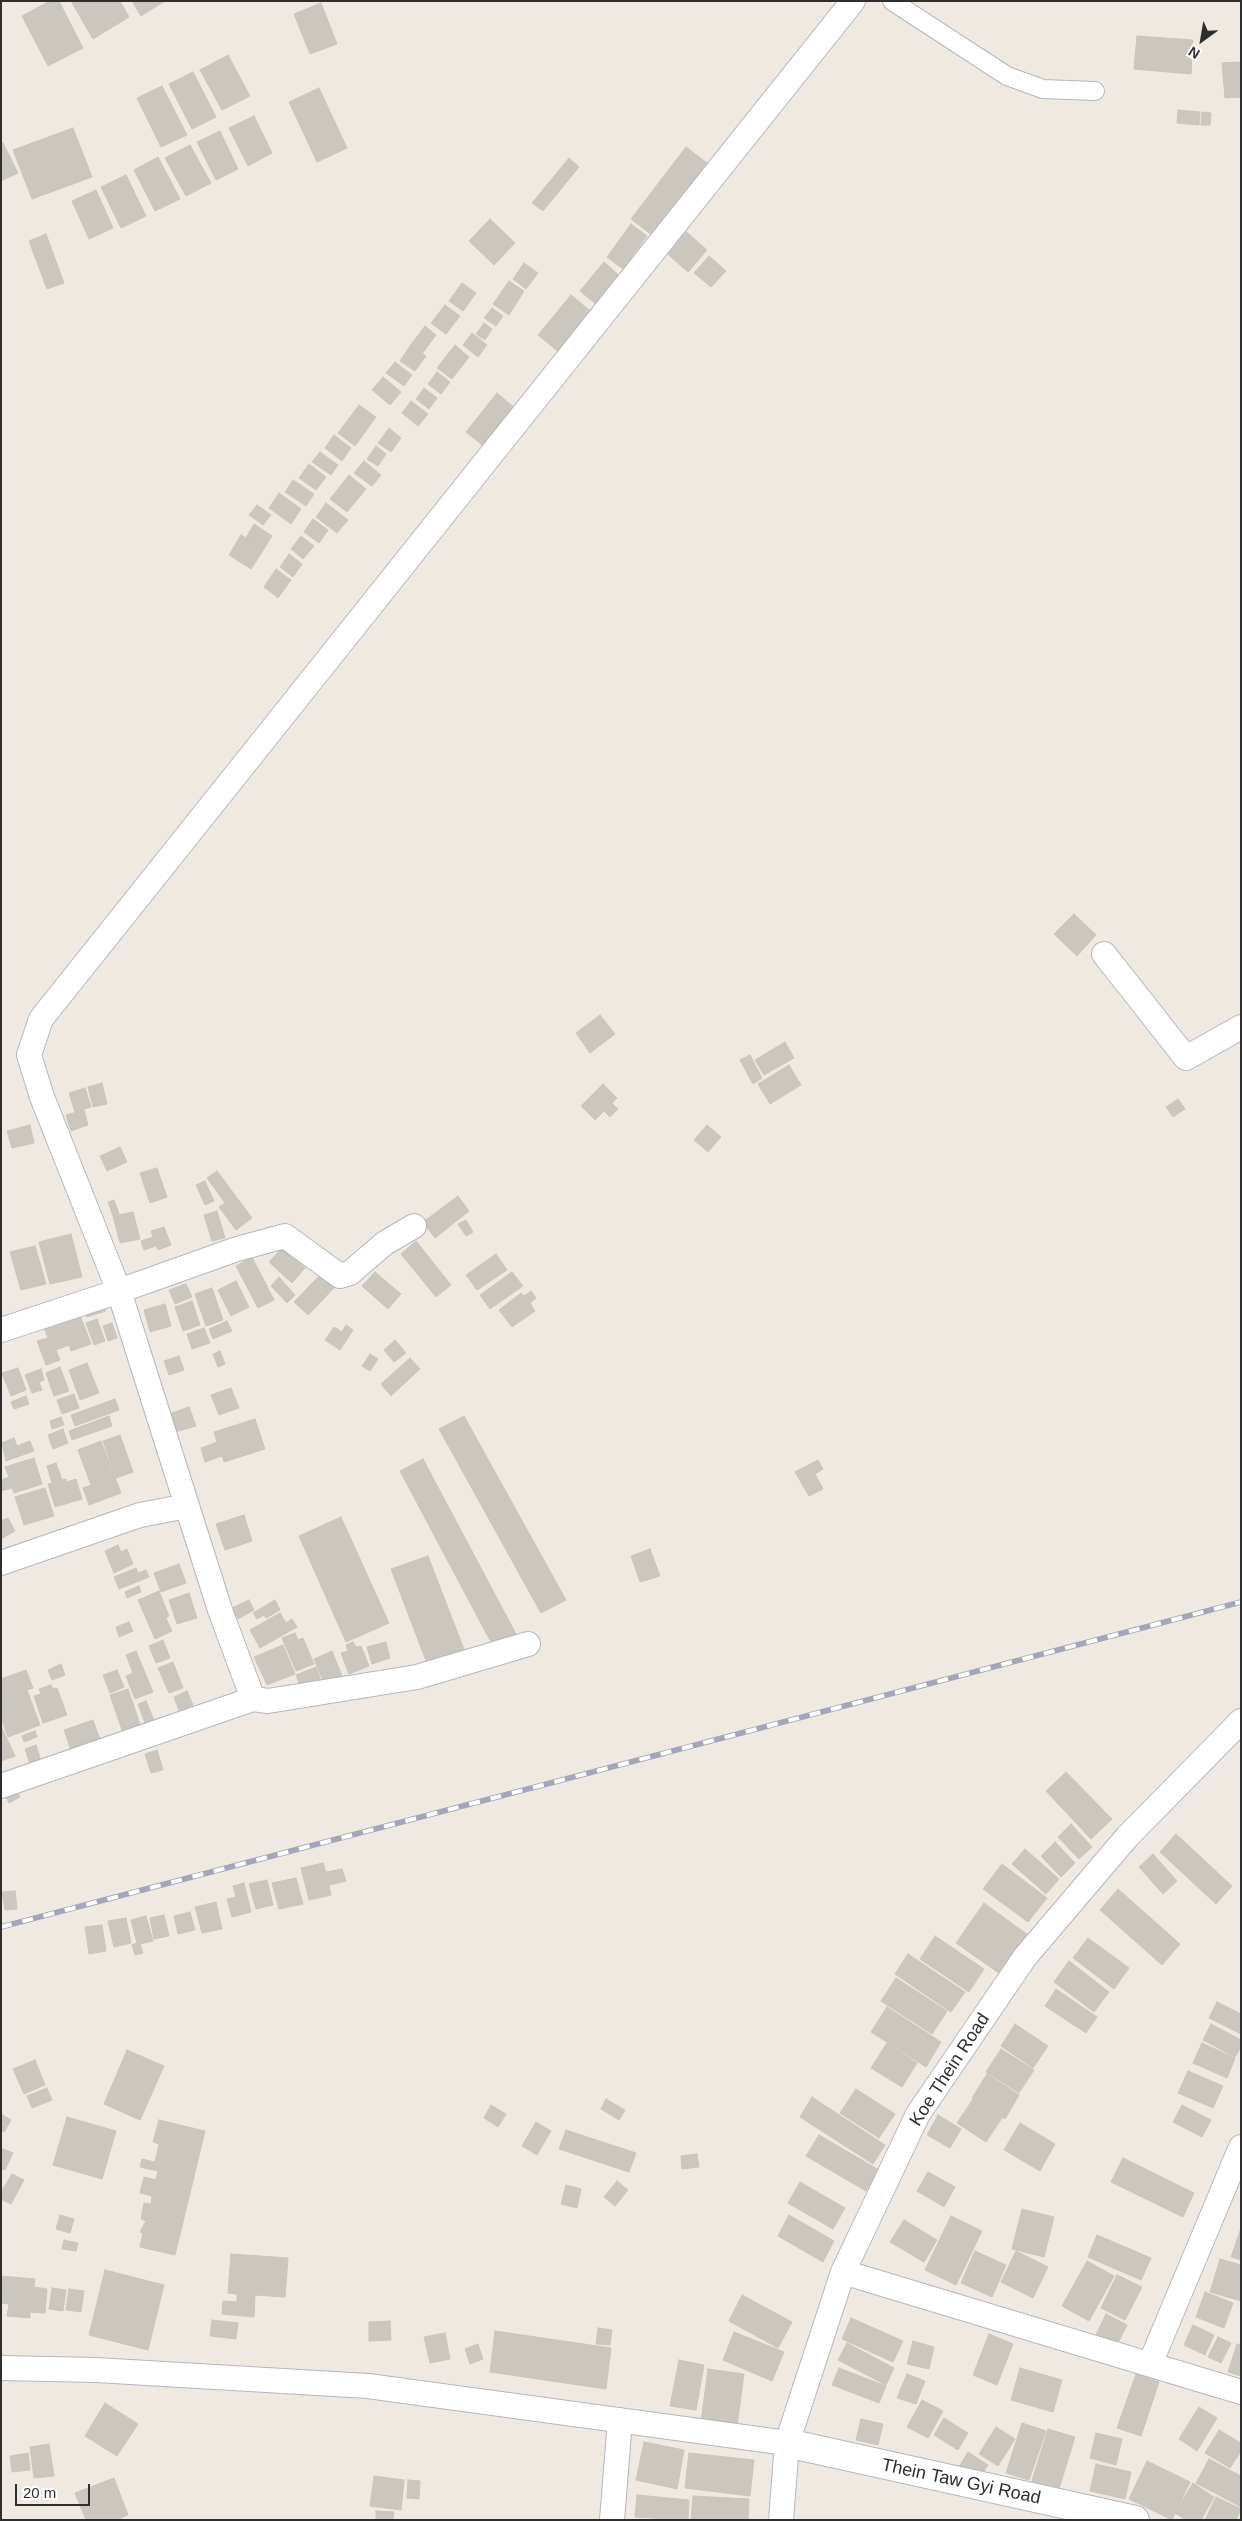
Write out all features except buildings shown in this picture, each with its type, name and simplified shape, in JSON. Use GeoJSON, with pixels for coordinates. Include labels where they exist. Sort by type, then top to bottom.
{"type":"FeatureCollection","features":[{"type":"Feature","properties":{"kind":"street"},"geometry":{"type":"LineString","coordinates":[[252,1699],[220,1610],[119,1291],[42,1097],[29,1056],[41,1019],[853,1]]}},
{"type":"Feature","properties":{"kind":"street"},"geometry":{"type":"LineString","coordinates":[[892,1],[1007,76],[1043,90],[1095,91]]}},
{"type":"Feature","properties":{"kind":"street"},"geometry":{"type":"LineString","coordinates":[[1104,954],[1186,1058],[1241,1027]]}},
{"type":"Feature","properties":{"kind":"street"},"geometry":{"type":"LineString","coordinates":[[1,1330],[237,1250],[285,1236],[340,1276],[350,1273],[385,1243],[414,1226]]}},
{"type":"Feature","properties":{"kind":"street"},"geometry":{"type":"LineString","coordinates":[[1,1563],[140,1515],[187,1506]]}},
{"type":"Feature","properties":{"kind":"street"},"geometry":{"type":"LineString","coordinates":[[1,1786],[252,1699],[268,1701],[416,1677],[528,1644]]}},
{"type":"Feature","properties":{"kind":"street","name":"Koe Thein Road"},"geometry":{"type":"LineString","coordinates":[[781,2520],[788,2443],[843,2272],[918,2114],[1025,1957],[1127,1837],[1241,1721]]}},
{"type":"Feature","properties":{"kind":"street"},"geometry":{"type":"LineString","coordinates":[[1150,2364],[1241,2147]]}},
{"type":"Feature","properties":{"kind":"street"},"geometry":{"type":"LineString","coordinates":[[843,2272],[1241,2392]]}},
{"type":"Feature","properties":{"kind":"street"},"geometry":{"type":"LineString","coordinates":[[1,2368],[96,2370],[368,2386],[788,2443]]}},
{"type":"Feature","properties":{"kind":"street"},"geometry":{"type":"LineString","coordinates":[[612,2520],[620,2420]]}},
{"type":"Feature","properties":{"kind":"street","name":"Thein Taw Gyi Road"},"geometry":{"type":"LineString","coordinates":[[788,2443],[1135,2520]]}},
{"type":"Feature","properties":{"kind":"railway"},"geometry":{"type":"LineString","coordinates":[[1,1927],[1241,1602]]}}]}
